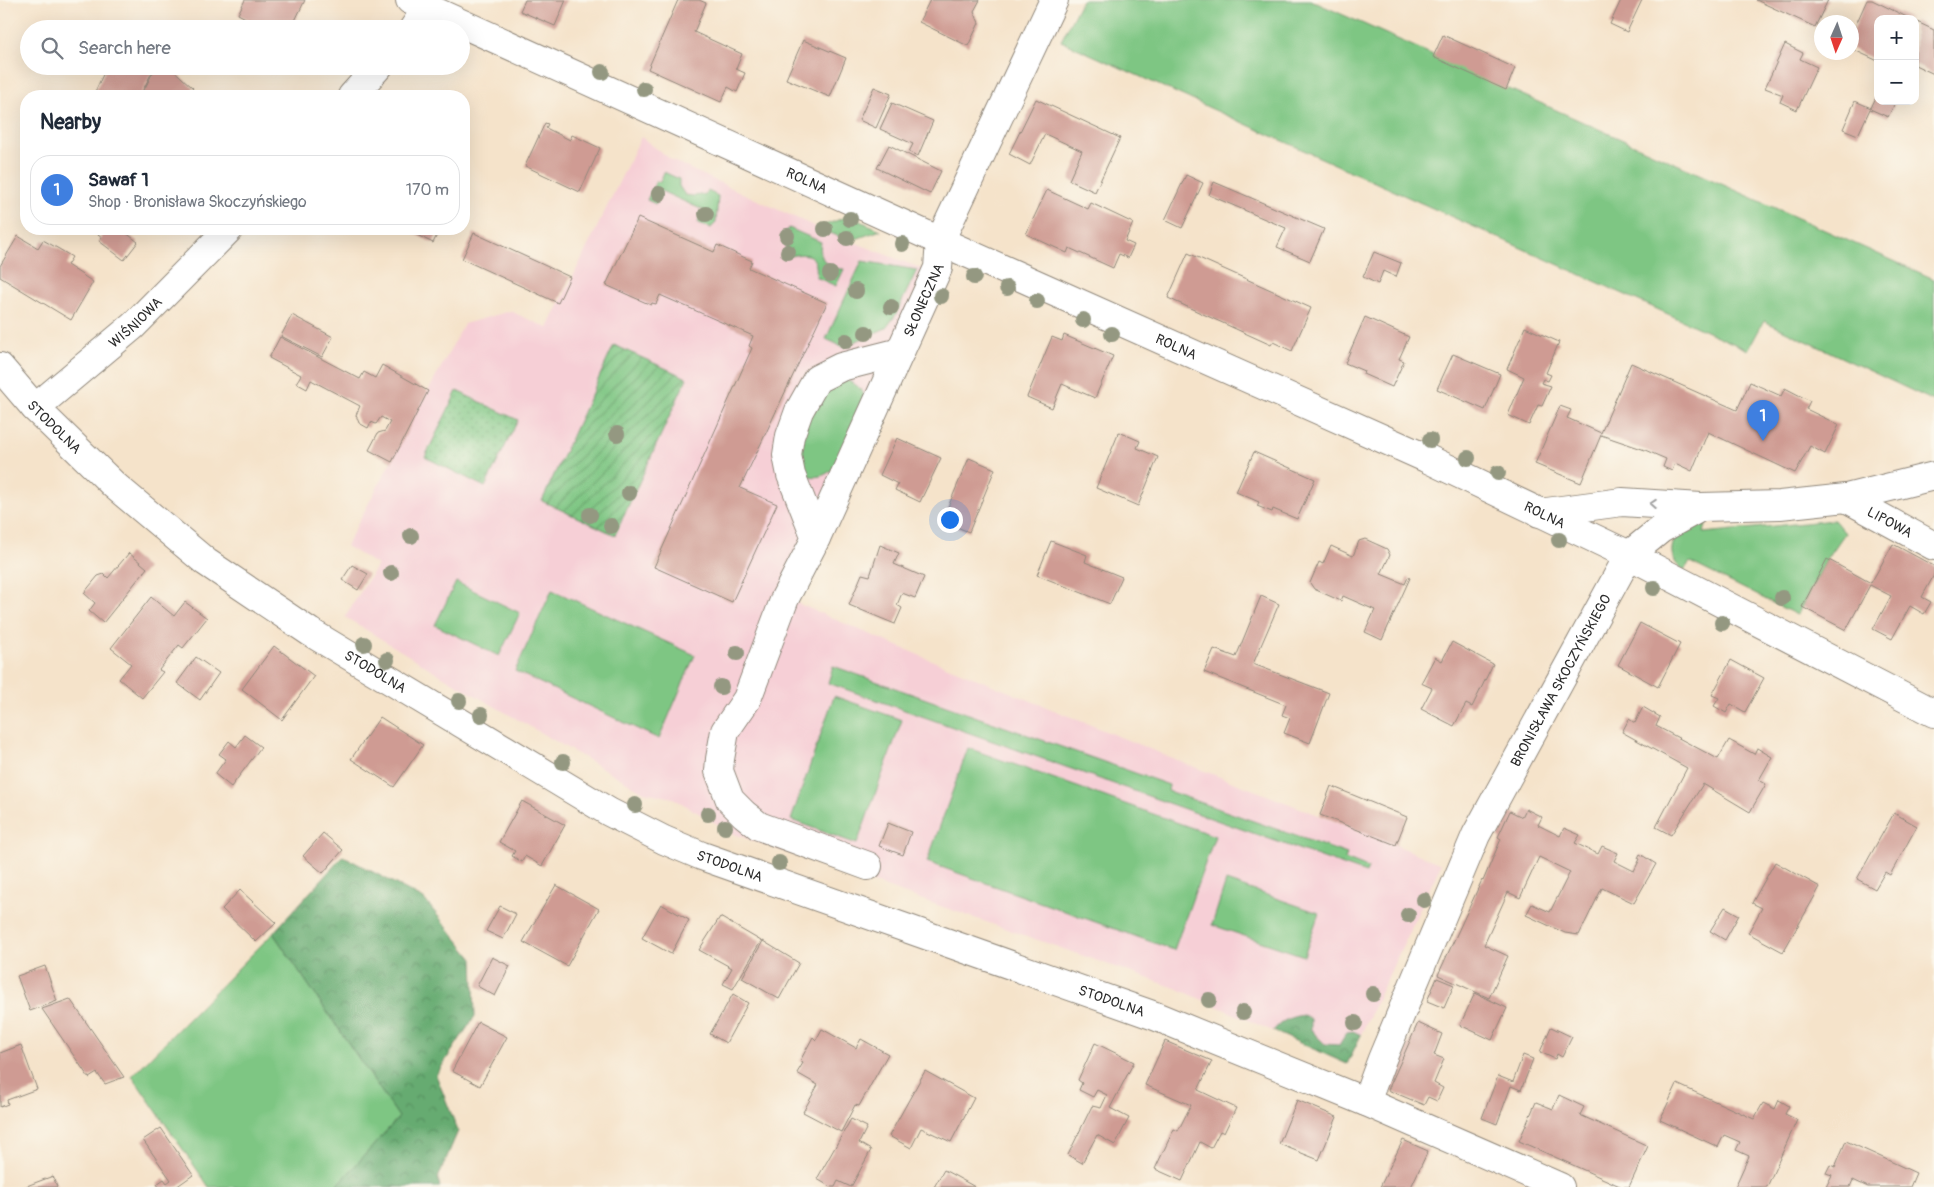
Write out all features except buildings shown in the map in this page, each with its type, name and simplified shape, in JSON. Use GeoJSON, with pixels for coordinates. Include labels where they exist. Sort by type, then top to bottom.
{"type":"FeatureCollection","features":[{"type":"Feature","properties":{"kind":"street","name":"SŁONECZNA"},"geometry":{"type":"LineString","coordinates":[[868,866],[759,826],[744,814],[730,800],[719,771],[725,732],[747,699],[785,598],[816,538],[938,268],[940,241],[1054,0]]}},
{"type":"Feature","properties":{"kind":"street","name":"ROLNA"},"geometry":{"type":"LineString","coordinates":[[417,12],[435,20]]}},
{"type":"Feature","properties":{"kind":"street","name":"ROLNA"},"geometry":{"type":"LineString","coordinates":[[470,35],[940,241],[1426,458],[1629,555],[1934,713]]}},
{"type":"Feature","properties":{"kind":"street"},"geometry":{"type":"LineString","coordinates":[[357,90],[371,75]]}},
{"type":"Feature","properties":{"kind":"street","name":"WIŚNIOWA"},"geometry":{"type":"LineString","coordinates":[[35,408],[133,326],[223,235]]}},
{"type":"Feature","properties":{"kind":"street"},"geometry":{"type":"LineString","coordinates":[[816,538],[791,475],[787,455],[790,436],[799,411],[817,379],[841,367],[900,352]]}},
{"type":"Feature","properties":{"kind":"street","name":"STODOLNA"},"geometry":{"type":"LineString","coordinates":[[0,367],[35,408],[114,485],[206,562],[310,632],[609,812],[664,840],[702,856],[1155,1016],[1366,1102],[1560,1187]]}},
{"type":"Feature","properties":{"kind":"street","name":"BRONISŁAWA SKOCZYŃSKIEGO"},"geometry":{"type":"LineString","coordinates":[[1366,1102],[1382,1059],[1476,836],[1629,555],[1661,529],[1701,508],[1780,505],[1846,498],[1934,476]]}},
{"type":"Feature","properties":{"kind":"street","name":"LIPOWA"},"geometry":{"type":"LineString","coordinates":[[1846,498],[1934,546]]}},
{"type":"Feature","properties":{"kind":"street"},"geometry":{"type":"LineString","coordinates":[[1539,512],[1622,502],[1701,508]]}},
{"type":"Feature","properties":{"kind":"shaded area"},"geometry":{"type":"Polygon","coordinates":[[[641,137],[673,161],[818,228],[925,270],[778,595],[921,656],[1189,765],[1441,864],[1347,1064],[1178,989],[734,834],[673,798],[644,792],[452,682],[345,617],[377,565],[346,546],[464,324],[510,311],[548,328],[641,137]]]}},
{"type":"Feature","properties":{"kind":"green space"},"geometry":{"type":"Polygon","coordinates":[[[1082,0],[1310,0],[1934,279],[1934,401],[1764,321],[1748,350],[1061,41],[1082,0]]]}},
{"type":"Feature","properties":{"kind":"green space"},"geometry":{"type":"Polygon","coordinates":[[[664,172],[679,179],[679,186],[685,195],[706,194],[708,191],[718,196],[716,223],[711,228],[698,223],[703,210],[661,191],[656,204],[647,200],[656,181],[660,182],[664,172]]]}},
{"type":"Feature","properties":{"kind":"green space"},"geometry":{"type":"Polygon","coordinates":[[[848,216],[881,230],[850,241],[818,228],[848,216]]]}},
{"type":"Feature","properties":{"kind":"green space"},"geometry":{"type":"Polygon","coordinates":[[[789,228],[821,242],[822,258],[825,262],[838,269],[844,269],[836,286],[816,277],[813,258],[799,254],[786,257],[785,232],[789,228]]]}},
{"type":"Feature","properties":{"kind":"green space"},"geometry":{"type":"Polygon","coordinates":[[[862,261],[917,270],[895,316],[886,328],[843,347],[826,339],[862,261]]]}},
{"type":"Feature","properties":{"kind":"green space"},"geometry":{"type":"Polygon","coordinates":[[[614,345],[687,378],[615,535],[542,501],[614,345]]]}},
{"type":"Feature","properties":{"kind":"green space"},"geometry":{"type":"Polygon","coordinates":[[[840,378],[857,386],[863,392],[865,402],[832,470],[820,476],[809,476],[801,472],[799,432],[817,392],[840,378]]]}},
{"type":"Feature","properties":{"kind":"green space"},"geometry":{"type":"Polygon","coordinates":[[[457,391],[518,420],[485,487],[425,457],[457,391]]]}},
{"type":"Feature","properties":{"kind":"green space"},"geometry":{"type":"Polygon","coordinates":[[[1834,520],[1845,533],[1827,559],[1797,615],[1690,562],[1684,570],[1675,562],[1673,557],[1673,546],[1678,535],[1694,527],[1706,525],[1704,533],[1834,520]]]}},
{"type":"Feature","properties":{"kind":"green space"},"geometry":{"type":"Polygon","coordinates":[[[456,582],[520,613],[499,656],[435,625],[456,582]]]}},
{"type":"Feature","properties":{"kind":"green space"},"geometry":{"type":"Polygon","coordinates":[[[552,590],[695,655],[659,739],[515,671],[552,590]]]}},
{"type":"Feature","properties":{"kind":"green space"},"geometry":{"type":"Polygon","coordinates":[[[833,666],[1169,785],[1168,791],[1347,854],[1345,859],[1368,868],[1366,873],[828,683],[833,666]]]}},
{"type":"Feature","properties":{"kind":"green space"},"geometry":{"type":"Polygon","coordinates":[[[834,696],[902,720],[857,844],[791,820],[834,696]]]}},
{"type":"Feature","properties":{"kind":"green space"},"geometry":{"type":"Polygon","coordinates":[[[968,748],[1215,836],[1174,950],[927,862],[968,748]]]}},
{"type":"Feature","properties":{"kind":"green space"},"geometry":{"type":"Polygon","coordinates":[[[343,856],[424,899],[473,959],[475,1016],[436,1075],[458,1131],[438,1178],[440,1187],[336,1187],[399,1117],[273,933],[343,856]]]}},
{"type":"Feature","properties":{"kind":"green space"},"geometry":{"type":"Polygon","coordinates":[[[1226,881],[1319,913],[1304,956],[1212,925],[1226,881]]]}},
{"type":"Feature","properties":{"kind":"green space"},"geometry":{"type":"Polygon","coordinates":[[[273,933],[399,1117],[336,1187],[209,1187],[132,1076],[273,933]]]}},
{"type":"Feature","properties":{"kind":"green space"},"geometry":{"type":"Polygon","coordinates":[[[1303,1015],[1311,1019],[1311,1030],[1325,1044],[1339,1045],[1347,1032],[1353,1031],[1361,1035],[1347,1064],[1273,1031],[1286,1020],[1303,1015]]]}},
{"type":"Feature","properties":{"kind":"place","name":"Sawaf 1"},"geometry":{"type":"Point","coordinates":[1763,441]}}]}
